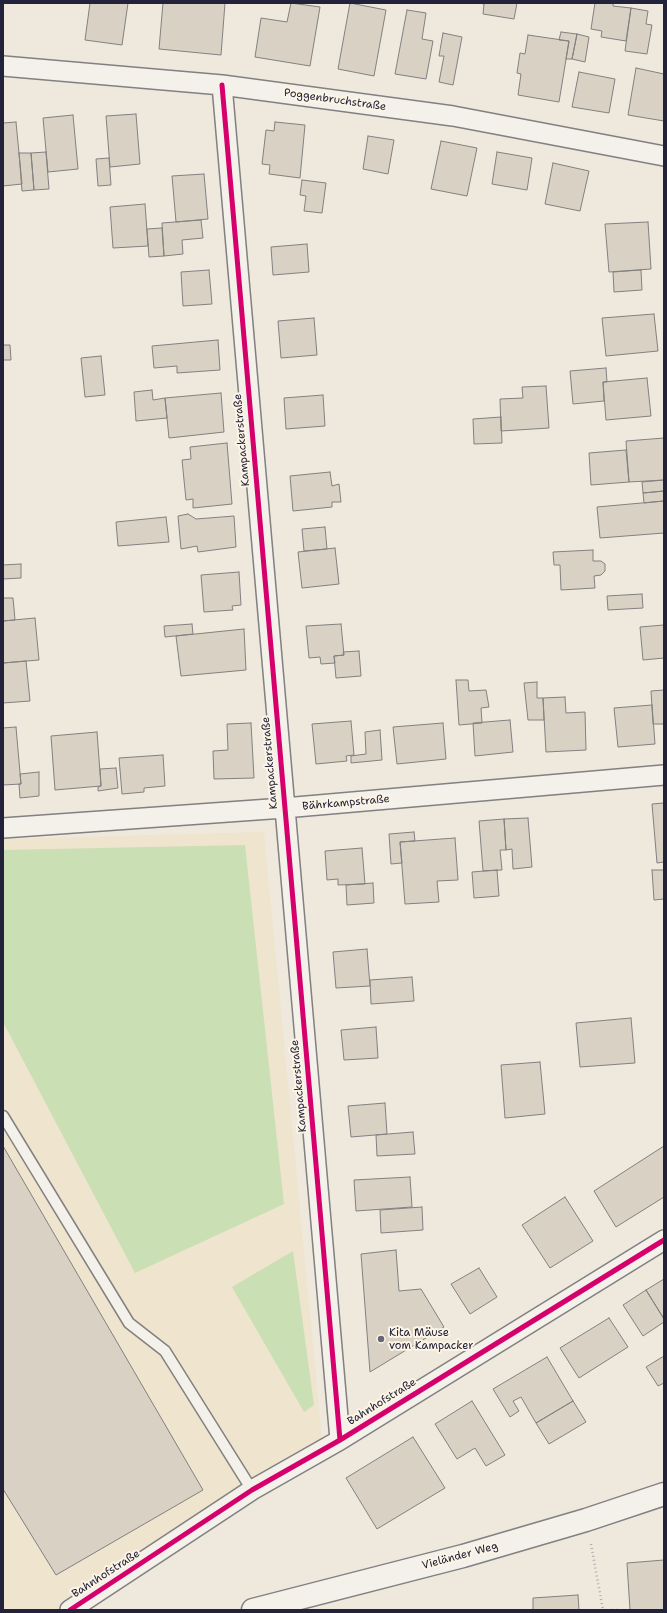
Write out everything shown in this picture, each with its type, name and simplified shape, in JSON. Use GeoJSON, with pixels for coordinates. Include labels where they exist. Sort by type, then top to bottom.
{"type":"FeatureCollection","features":[{"type":"Feature","properties":{"kind":"street","name":"Poggenbruchstraße"},"geometry":{"type":"LineString","coordinates":[[3,66],[222,85],[453,116],[664,156]]}},
{"type":"Feature","properties":{"kind":"street","name":"Kampackerstraße"},"geometry":{"type":"LineString","coordinates":[[222,85],[340,1440]]}},
{"type":"Feature","properties":{"kind":"street","name":"Bährkampstraße"},"geometry":{"type":"LineString","coordinates":[[3,828],[284,808],[664,775]]}},
{"type":"Feature","properties":{"kind":"street","name":"Bahnhofstraße"},"geometry":{"type":"LineString","coordinates":[[70,1610],[252,1490],[340,1440],[664,1240]]}},
{"type":"Feature","properties":{"kind":"street","name":"Vieländer Weg"},"geometry":{"type":"LineString","coordinates":[[253,1610],[463,1556],[586,1520],[664,1494]]}},
{"type":"Feature","properties":{"kind":"lane"},"geometry":{"type":"LineString","coordinates":[[3,1116],[130,1322],[165,1351],[252,1490]]}},
{"type":"Feature","properties":{"kind":"path"},"geometry":{"type":"LineString","coordinates":[[593,1554],[603,1610]]}},
{"type":"Feature","properties":{"kind":"path"},"geometry":{"type":"LineString","coordinates":[[612,1610],[620,1610]]}},
{"type":"Feature","properties":{"kind":"shaded area"},"geometry":{"type":"Polygon","coordinates":[[[264,832],[322,1439],[60,1610],[3,1610],[3,839],[264,832]]]}},
{"type":"Feature","properties":{"kind":"green space"},"geometry":{"type":"Polygon","coordinates":[[[245,845],[284,1204],[135,1273],[3,1022],[3,850],[245,845]]]}},
{"type":"Feature","properties":{"kind":"green space"},"geometry":{"type":"Polygon","coordinates":[[[293,1251],[314,1405],[304,1412],[232,1287],[293,1251]]]}},
{"type":"Feature","properties":{"kind":"building"},"geometry":{"type":"Polygon","coordinates":[[[90,3],[128,3],[122,45],[85,40],[90,3]]]}},
{"type":"Feature","properties":{"kind":"building"},"geometry":{"type":"Polygon","coordinates":[[[163,3],[225,3],[221,55],[159,49],[163,3]]]}},
{"type":"Feature","properties":{"kind":"building"},"geometry":{"type":"Polygon","coordinates":[[[291,3],[320,7],[310,66],[255,57],[261,18],[287,22],[291,3]]]}},
{"type":"Feature","properties":{"kind":"building"},"geometry":{"type":"Polygon","coordinates":[[[350,3],[386,10],[374,76],[338,69],[350,3]]]}},
{"type":"Feature","properties":{"kind":"building"},"geometry":{"type":"Polygon","coordinates":[[[479,3],[517,3],[514,19],[483,14],[484,4],[479,3]]]}},
{"type":"Feature","properties":{"kind":"building"},"geometry":{"type":"Polygon","coordinates":[[[595,3],[613,3],[613,6],[631,8],[626,41],[601,37],[602,31],[591,29],[595,3]]]}},
{"type":"Feature","properties":{"kind":"building"},"geometry":{"type":"Polygon","coordinates":[[[631,8],[648,11],[646,24],[652,25],[647,54],[625,51],[631,8]]]}},
{"type":"Feature","properties":{"kind":"building"},"geometry":{"type":"Polygon","coordinates":[[[407,10],[426,13],[422,39],[433,41],[426,79],[395,74],[407,10]]]}},
{"type":"Feature","properties":{"kind":"building"},"geometry":{"type":"Polygon","coordinates":[[[561,32],[577,34],[572,59],[566,59],[569,41],[559,40],[561,32]]]}},
{"type":"Feature","properties":{"kind":"building"},"geometry":{"type":"Polygon","coordinates":[[[443,33],[462,37],[453,85],[439,82],[444,56],[439,56],[443,33]]]}},
{"type":"Feature","properties":{"kind":"building"},"geometry":{"type":"Polygon","coordinates":[[[577,34],[589,37],[585,62],[572,59],[577,34]]]}},
{"type":"Feature","properties":{"kind":"building"},"geometry":{"type":"Polygon","coordinates":[[[528,35],[569,41],[559,102],[518,95],[521,74],[517,73],[520,53],[525,54],[528,35]]]}},
{"type":"Feature","properties":{"kind":"building"},"geometry":{"type":"Polygon","coordinates":[[[636,68],[664,74],[664,121],[628,115],[636,68]]]}},
{"type":"Feature","properties":{"kind":"building"},"geometry":{"type":"Polygon","coordinates":[[[579,72],[615,79],[609,113],[572,107],[579,72]]]}},
{"type":"Feature","properties":{"kind":"building"},"geometry":{"type":"Polygon","coordinates":[[[136,114],[140,164],[110,167],[106,116],[136,114]]]}},
{"type":"Feature","properties":{"kind":"building"},"geometry":{"type":"Polygon","coordinates":[[[73,115],[78,169],[48,172],[43,118],[73,115]]]}},
{"type":"Feature","properties":{"kind":"building"},"geometry":{"type":"Polygon","coordinates":[[[16,122],[22,184],[3,186],[3,123],[16,122]]]}},
{"type":"Feature","properties":{"kind":"building"},"geometry":{"type":"Polygon","coordinates":[[[275,122],[305,125],[300,178],[269,174],[270,165],[262,164],[266,130],[274,131],[275,122]]]}},
{"type":"Feature","properties":{"kind":"building"},"geometry":{"type":"Polygon","coordinates":[[[368,136],[394,140],[388,174],[363,169],[368,136]]]}},
{"type":"Feature","properties":{"kind":"building"},"geometry":{"type":"Polygon","coordinates":[[[441,141],[477,148],[467,196],[431,189],[441,141]]]}},
{"type":"Feature","properties":{"kind":"building"},"geometry":{"type":"Polygon","coordinates":[[[46,152],[49,189],[34,190],[31,153],[46,152]]]}},
{"type":"Feature","properties":{"kind":"building"},"geometry":{"type":"Polygon","coordinates":[[[497,152],[532,158],[527,190],[492,184],[497,152]]]}},
{"type":"Feature","properties":{"kind":"building"},"geometry":{"type":"Polygon","coordinates":[[[19,153],[31,153],[34,190],[22,191],[19,153]]]}},
{"type":"Feature","properties":{"kind":"building"},"geometry":{"type":"Polygon","coordinates":[[[109,158],[111,185],[98,186],[96,159],[109,158]]]}},
{"type":"Feature","properties":{"kind":"building"},"geometry":{"type":"Polygon","coordinates":[[[553,163],[589,171],[580,211],[545,204],[553,163]]]}},
{"type":"Feature","properties":{"kind":"building"},"geometry":{"type":"Polygon","coordinates":[[[204,174],[208,219],[176,222],[172,176],[204,174]]]}},
{"type":"Feature","properties":{"kind":"building"},"geometry":{"type":"Polygon","coordinates":[[[302,180],[326,183],[322,213],[304,211],[306,196],[300,195],[302,180]]]}},
{"type":"Feature","properties":{"kind":"building"},"geometry":{"type":"Polygon","coordinates":[[[145,204],[148,246],[113,248],[110,207],[145,204]]]}},
{"type":"Feature","properties":{"kind":"building"},"geometry":{"type":"Polygon","coordinates":[[[201,220],[203,238],[182,240],[183,254],[164,256],[162,223],[201,220]]]}},
{"type":"Feature","properties":{"kind":"building"},"geometry":{"type":"Polygon","coordinates":[[[648,222],[651,269],[609,272],[605,224],[648,222]]]}},
{"type":"Feature","properties":{"kind":"building"},"geometry":{"type":"Polygon","coordinates":[[[162,228],[164,256],[149,257],[147,229],[162,228]]]}},
{"type":"Feature","properties":{"kind":"building"},"geometry":{"type":"Polygon","coordinates":[[[307,244],[309,272],[273,275],[271,247],[307,244]]]}},
{"type":"Feature","properties":{"kind":"building"},"geometry":{"type":"Polygon","coordinates":[[[209,270],[212,304],[183,306],[181,272],[209,270]]]}},
{"type":"Feature","properties":{"kind":"building"},"geometry":{"type":"Polygon","coordinates":[[[641,270],[642,290],[614,292],[613,272],[641,270]]]}},
{"type":"Feature","properties":{"kind":"building"},"geometry":{"type":"Polygon","coordinates":[[[654,314],[658,351],[606,356],[602,318],[654,314]]]}},
{"type":"Feature","properties":{"kind":"building"},"geometry":{"type":"Polygon","coordinates":[[[314,318],[317,355],[281,358],[278,321],[314,318]]]}},
{"type":"Feature","properties":{"kind":"building"},"geometry":{"type":"Polygon","coordinates":[[[218,340],[220,370],[177,373],[177,366],[154,368],[152,346],[218,340]]]}},
{"type":"Feature","properties":{"kind":"building"},"geometry":{"type":"Polygon","coordinates":[[[3,345],[10,345],[11,360],[3,360],[3,345]]]}},
{"type":"Feature","properties":{"kind":"building"},"geometry":{"type":"Polygon","coordinates":[[[101,356],[105,395],[85,397],[81,358],[101,356]]]}},
{"type":"Feature","properties":{"kind":"building"},"geometry":{"type":"Polygon","coordinates":[[[606,368],[607,382],[603,382],[604,401],[573,404],[570,371],[606,368]]]}},
{"type":"Feature","properties":{"kind":"building"},"geometry":{"type":"Polygon","coordinates":[[[647,378],[651,416],[606,420],[603,382],[647,378]]]}},
{"type":"Feature","properties":{"kind":"building"},"geometry":{"type":"Polygon","coordinates":[[[546,386],[549,428],[501,431],[500,399],[523,398],[522,387],[546,386]]]}},
{"type":"Feature","properties":{"kind":"building"},"geometry":{"type":"Polygon","coordinates":[[[152,390],[153,400],[165,398],[167,418],[136,421],[134,392],[152,390]]]}},
{"type":"Feature","properties":{"kind":"building"},"geometry":{"type":"Polygon","coordinates":[[[221,393],[224,432],[169,438],[165,398],[221,393]]]}},
{"type":"Feature","properties":{"kind":"building"},"geometry":{"type":"Polygon","coordinates":[[[323,395],[325,426],[286,429],[284,398],[323,395]]]}},
{"type":"Feature","properties":{"kind":"building"},"geometry":{"type":"Polygon","coordinates":[[[501,417],[502,443],[474,444],[473,419],[501,417]]]}},
{"type":"Feature","properties":{"kind":"building"},"geometry":{"type":"Polygon","coordinates":[[[664,438],[664,480],[629,482],[626,441],[664,438]]]}},
{"type":"Feature","properties":{"kind":"building"},"geometry":{"type":"Polygon","coordinates":[[[227,443],[232,504],[193,508],[193,499],[186,500],[182,460],[191,459],[190,447],[227,443]]]}},
{"type":"Feature","properties":{"kind":"building"},"geometry":{"type":"Polygon","coordinates":[[[626,450],[629,482],[591,485],[589,453],[626,450]]]}},
{"type":"Feature","properties":{"kind":"building"},"geometry":{"type":"Polygon","coordinates":[[[330,472],[332,486],[339,484],[341,502],[332,502],[332,507],[293,511],[290,476],[330,472]]]}},
{"type":"Feature","properties":{"kind":"building"},"geometry":{"type":"Polygon","coordinates":[[[664,480],[664,491],[643,493],[642,482],[664,480]]]}},
{"type":"Feature","properties":{"kind":"building"},"geometry":{"type":"Polygon","coordinates":[[[664,491],[664,501],[644,503],[643,493],[664,491]]]}},
{"type":"Feature","properties":{"kind":"building"},"geometry":{"type":"Polygon","coordinates":[[[664,501],[664,533],[600,538],[597,507],[664,501]]]}},
{"type":"Feature","properties":{"kind":"building"},"geometry":{"type":"Polygon","coordinates":[[[188,514],[196,519],[234,516],[236,547],[198,552],[197,546],[181,549],[178,516],[188,514]]]}},
{"type":"Feature","properties":{"kind":"building"},"geometry":{"type":"Polygon","coordinates":[[[166,517],[169,542],[118,546],[116,522],[166,517]]]}},
{"type":"Feature","properties":{"kind":"building"},"geometry":{"type":"Polygon","coordinates":[[[325,527],[327,549],[304,551],[302,529],[325,527]]]}},
{"type":"Feature","properties":{"kind":"building"},"geometry":{"type":"Polygon","coordinates":[[[335,548],[339,584],[302,588],[298,552],[335,548]]]}},
{"type":"Feature","properties":{"kind":"building"},"geometry":{"type":"Polygon","coordinates":[[[593,550],[593,561],[601,561],[605,564],[605,571],[601,575],[594,576],[595,588],[561,590],[560,565],[554,565],[553,552],[593,550]]]}},
{"type":"Feature","properties":{"kind":"building"},"geometry":{"type":"Polygon","coordinates":[[[21,564],[21,578],[3,579],[3,565],[21,564]]]}},
{"type":"Feature","properties":{"kind":"building"},"geometry":{"type":"Polygon","coordinates":[[[239,572],[241,605],[232,606],[233,610],[204,612],[201,575],[239,572]]]}},
{"type":"Feature","properties":{"kind":"building"},"geometry":{"type":"Polygon","coordinates":[[[642,594],[643,608],[608,610],[607,596],[642,594]]]}},
{"type":"Feature","properties":{"kind":"building"},"geometry":{"type":"Polygon","coordinates":[[[3,598],[13,598],[15,620],[3,621],[3,598]]]}},
{"type":"Feature","properties":{"kind":"building"},"geometry":{"type":"Polygon","coordinates":[[[35,618],[39,660],[3,663],[3,621],[35,618]]]}},
{"type":"Feature","properties":{"kind":"building"},"geometry":{"type":"Polygon","coordinates":[[[192,624],[193,634],[165,637],[164,626],[192,624]]]}},
{"type":"Feature","properties":{"kind":"building"},"geometry":{"type":"Polygon","coordinates":[[[341,624],[344,655],[334,656],[335,663],[321,664],[320,657],[309,658],[306,626],[341,624]]]}},
{"type":"Feature","properties":{"kind":"building"},"geometry":{"type":"Polygon","coordinates":[[[664,625],[664,658],[643,660],[640,627],[664,625]]]}},
{"type":"Feature","properties":{"kind":"building"},"geometry":{"type":"Polygon","coordinates":[[[244,629],[246,670],[181,676],[176,636],[244,629]]]}},
{"type":"Feature","properties":{"kind":"building"},"geometry":{"type":"Polygon","coordinates":[[[359,651],[361,676],[336,678],[334,656],[344,655],[343,652],[359,651]]]}},
{"type":"Feature","properties":{"kind":"building"},"geometry":{"type":"Polygon","coordinates":[[[26,661],[30,701],[3,703],[3,663],[26,661]]]}},
{"type":"Feature","properties":{"kind":"building"},"geometry":{"type":"Polygon","coordinates":[[[456,680],[468,680],[469,691],[486,690],[489,707],[481,708],[482,723],[459,725],[456,680]]]}},
{"type":"Feature","properties":{"kind":"building"},"geometry":{"type":"Polygon","coordinates":[[[537,682],[537,698],[543,698],[544,720],[528,720],[524,683],[537,682]]]}},
{"type":"Feature","properties":{"kind":"building"},"geometry":{"type":"Polygon","coordinates":[[[664,690],[664,724],[653,724],[651,691],[664,690]]]}},
{"type":"Feature","properties":{"kind":"building"},"geometry":{"type":"Polygon","coordinates":[[[565,697],[566,713],[585,712],[586,750],[546,752],[543,698],[565,697]]]}},
{"type":"Feature","properties":{"kind":"building"},"geometry":{"type":"Polygon","coordinates":[[[652,705],[655,744],[618,747],[614,708],[652,705]]]}},
{"type":"Feature","properties":{"kind":"building"},"geometry":{"type":"Polygon","coordinates":[[[510,720],[513,752],[475,756],[473,723],[510,720]]]}},
{"type":"Feature","properties":{"kind":"building"},"geometry":{"type":"Polygon","coordinates":[[[351,721],[354,755],[346,756],[347,761],[316,764],[312,724],[351,721]]]}},
{"type":"Feature","properties":{"kind":"building"},"geometry":{"type":"Polygon","coordinates":[[[251,723],[254,778],[214,779],[213,751],[228,750],[227,724],[251,723]]]}},
{"type":"Feature","properties":{"kind":"building"},"geometry":{"type":"Polygon","coordinates":[[[443,723],[446,759],[397,764],[393,727],[443,723]]]}},
{"type":"Feature","properties":{"kind":"building"},"geometry":{"type":"Polygon","coordinates":[[[16,727],[21,784],[3,785],[3,728],[16,727]]]}},
{"type":"Feature","properties":{"kind":"building"},"geometry":{"type":"Polygon","coordinates":[[[380,730],[382,760],[351,763],[351,756],[366,754],[365,732],[380,730]]]}},
{"type":"Feature","properties":{"kind":"building"},"geometry":{"type":"Polygon","coordinates":[[[97,732],[101,786],[55,790],[51,736],[97,732]]]}},
{"type":"Feature","properties":{"kind":"building"},"geometry":{"type":"Polygon","coordinates":[[[163,755],[165,786],[144,788],[144,792],[122,794],[119,758],[163,755]]]}},
{"type":"Feature","properties":{"kind":"building"},"geometry":{"type":"Polygon","coordinates":[[[116,768],[118,788],[98,791],[98,787],[101,786],[100,769],[116,768]]]}},
{"type":"Feature","properties":{"kind":"building"},"geometry":{"type":"Polygon","coordinates":[[[39,772],[39,796],[20,798],[20,774],[39,772]]]}},
{"type":"Feature","properties":{"kind":"building"},"geometry":{"type":"Polygon","coordinates":[[[664,803],[664,862],[657,863],[652,804],[664,803]]]}},
{"type":"Feature","properties":{"kind":"building"},"geometry":{"type":"Polygon","coordinates":[[[528,818],[532,867],[513,869],[512,849],[506,850],[504,819],[528,818]]]}},
{"type":"Feature","properties":{"kind":"building"},"geometry":{"type":"Polygon","coordinates":[[[504,819],[506,850],[500,850],[502,870],[483,871],[479,821],[504,819]]]}},
{"type":"Feature","properties":{"kind":"building"},"geometry":{"type":"Polygon","coordinates":[[[414,832],[415,841],[400,842],[402,863],[391,864],[389,834],[414,832]]]}},
{"type":"Feature","properties":{"kind":"building"},"geometry":{"type":"Polygon","coordinates":[[[455,838],[458,880],[437,881],[439,902],[405,904],[400,842],[455,838]]]}},
{"type":"Feature","properties":{"kind":"building"},"geometry":{"type":"Polygon","coordinates":[[[362,848],[365,884],[338,885],[338,879],[327,880],[325,851],[362,848]]]}},
{"type":"Feature","properties":{"kind":"building"},"geometry":{"type":"Polygon","coordinates":[[[497,870],[499,896],[474,898],[472,872],[497,870]]]}},
{"type":"Feature","properties":{"kind":"building"},"geometry":{"type":"Polygon","coordinates":[[[652,870],[664,870],[664,899],[654,900],[652,870]]]}},
{"type":"Feature","properties":{"kind":"building"},"geometry":{"type":"Polygon","coordinates":[[[373,883],[374,903],[347,905],[346,885],[373,883]]]}},
{"type":"Feature","properties":{"kind":"building"},"geometry":{"type":"Polygon","coordinates":[[[367,949],[370,986],[336,988],[333,952],[367,949]]]}},
{"type":"Feature","properties":{"kind":"building"},"geometry":{"type":"Polygon","coordinates":[[[412,977],[414,1001],[371,1004],[370,980],[412,977]]]}},
{"type":"Feature","properties":{"kind":"building"},"geometry":{"type":"Polygon","coordinates":[[[631,1018],[635,1063],[580,1067],[576,1023],[631,1018]]]}},
{"type":"Feature","properties":{"kind":"building"},"geometry":{"type":"Polygon","coordinates":[[[376,1027],[378,1058],[344,1060],[341,1030],[376,1027]]]}},
{"type":"Feature","properties":{"kind":"building"},"geometry":{"type":"Polygon","coordinates":[[[540,1062],[545,1114],[505,1118],[501,1065],[540,1062]]]}},
{"type":"Feature","properties":{"kind":"building"},"geometry":{"type":"Polygon","coordinates":[[[385,1103],[387,1134],[351,1137],[348,1106],[385,1103]]]}},
{"type":"Feature","properties":{"kind":"building"},"geometry":{"type":"Polygon","coordinates":[[[413,1132],[415,1154],[377,1156],[376,1135],[413,1132]]]}},
{"type":"Feature","properties":{"kind":"building"},"geometry":{"type":"Polygon","coordinates":[[[3,1146],[203,1490],[56,1575],[3,1489],[3,1146]]]}},
{"type":"Feature","properties":{"kind":"building"},"geometry":{"type":"Polygon","coordinates":[[[664,1146],[664,1197],[616,1227],[594,1191],[664,1146]]]}},
{"type":"Feature","properties":{"kind":"building"},"geometry":{"type":"Polygon","coordinates":[[[410,1177],[412,1207],[356,1211],[354,1180],[410,1177]]]}},
{"type":"Feature","properties":{"kind":"building"},"geometry":{"type":"Polygon","coordinates":[[[565,1197],[593,1241],[550,1268],[522,1225],[565,1197]]]}},
{"type":"Feature","properties":{"kind":"building"},"geometry":{"type":"Polygon","coordinates":[[[422,1207],[423,1230],[381,1233],[380,1210],[422,1207]]]}},
{"type":"Feature","properties":{"kind":"building"},"geometry":{"type":"Polygon","coordinates":[[[396,1250],[399,1291],[421,1289],[444,1327],[370,1372],[361,1254],[396,1250]]]}},
{"type":"Feature","properties":{"kind":"building"},"geometry":{"type":"Polygon","coordinates":[[[479,1268],[497,1297],[470,1314],[451,1284],[479,1268]]]}},
{"type":"Feature","properties":{"kind":"building"},"geometry":{"type":"Polygon","coordinates":[[[664,1279],[664,1319],[646,1290],[664,1279]]]}},
{"type":"Feature","properties":{"kind":"building"},"geometry":{"type":"Polygon","coordinates":[[[646,1290],[664,1319],[664,1322],[643,1336],[623,1305],[646,1290]]]}},
{"type":"Feature","properties":{"kind":"building"},"geometry":{"type":"Polygon","coordinates":[[[609,1318],[628,1347],[579,1378],[560,1348],[609,1318]]]}},
{"type":"Feature","properties":{"kind":"building"},"geometry":{"type":"Polygon","coordinates":[[[664,1356],[664,1383],[658,1386],[646,1367],[664,1356]]]}},
{"type":"Feature","properties":{"kind":"building"},"geometry":{"type":"Polygon","coordinates":[[[547,1357],[573,1401],[536,1423],[521,1397],[513,1401],[519,1411],[510,1417],[493,1389],[547,1357]]]}},
{"type":"Feature","properties":{"kind":"building"},"geometry":{"type":"Polygon","coordinates":[[[472,1401],[505,1455],[486,1466],[475,1448],[457,1459],[435,1424],[472,1401]]]}},
{"type":"Feature","properties":{"kind":"building"},"geometry":{"type":"Polygon","coordinates":[[[573,1401],[586,1422],[549,1444],[536,1423],[573,1401]]]}},
{"type":"Feature","properties":{"kind":"building"},"geometry":{"type":"Polygon","coordinates":[[[413,1437],[445,1488],[377,1529],[346,1478],[413,1437]]]}},
{"type":"Feature","properties":{"kind":"building"},"geometry":{"type":"Polygon","coordinates":[[[664,1560],[664,1610],[630,1610],[627,1563],[664,1560]]]}},
{"type":"Feature","properties":{"kind":"building"},"geometry":{"type":"Polygon","coordinates":[[[578,1595],[579,1610],[533,1610],[533,1598],[578,1595]]]}},
{"type":"Feature","properties":{"kind":"cycle path"},"geometry":{"type":"LineString","coordinates":[[222,85],[340,1440]]}},
{"type":"Feature","properties":{"kind":"cycle path"},"geometry":{"type":"LineString","coordinates":[[70,1610],[252,1490],[340,1440],[664,1240]]}},
{"type":"Feature","properties":{"kind":"place","name":"Kita Mäuse vom Kampacker"},"geometry":{"type":"Point","coordinates":[381,1339]}}]}
